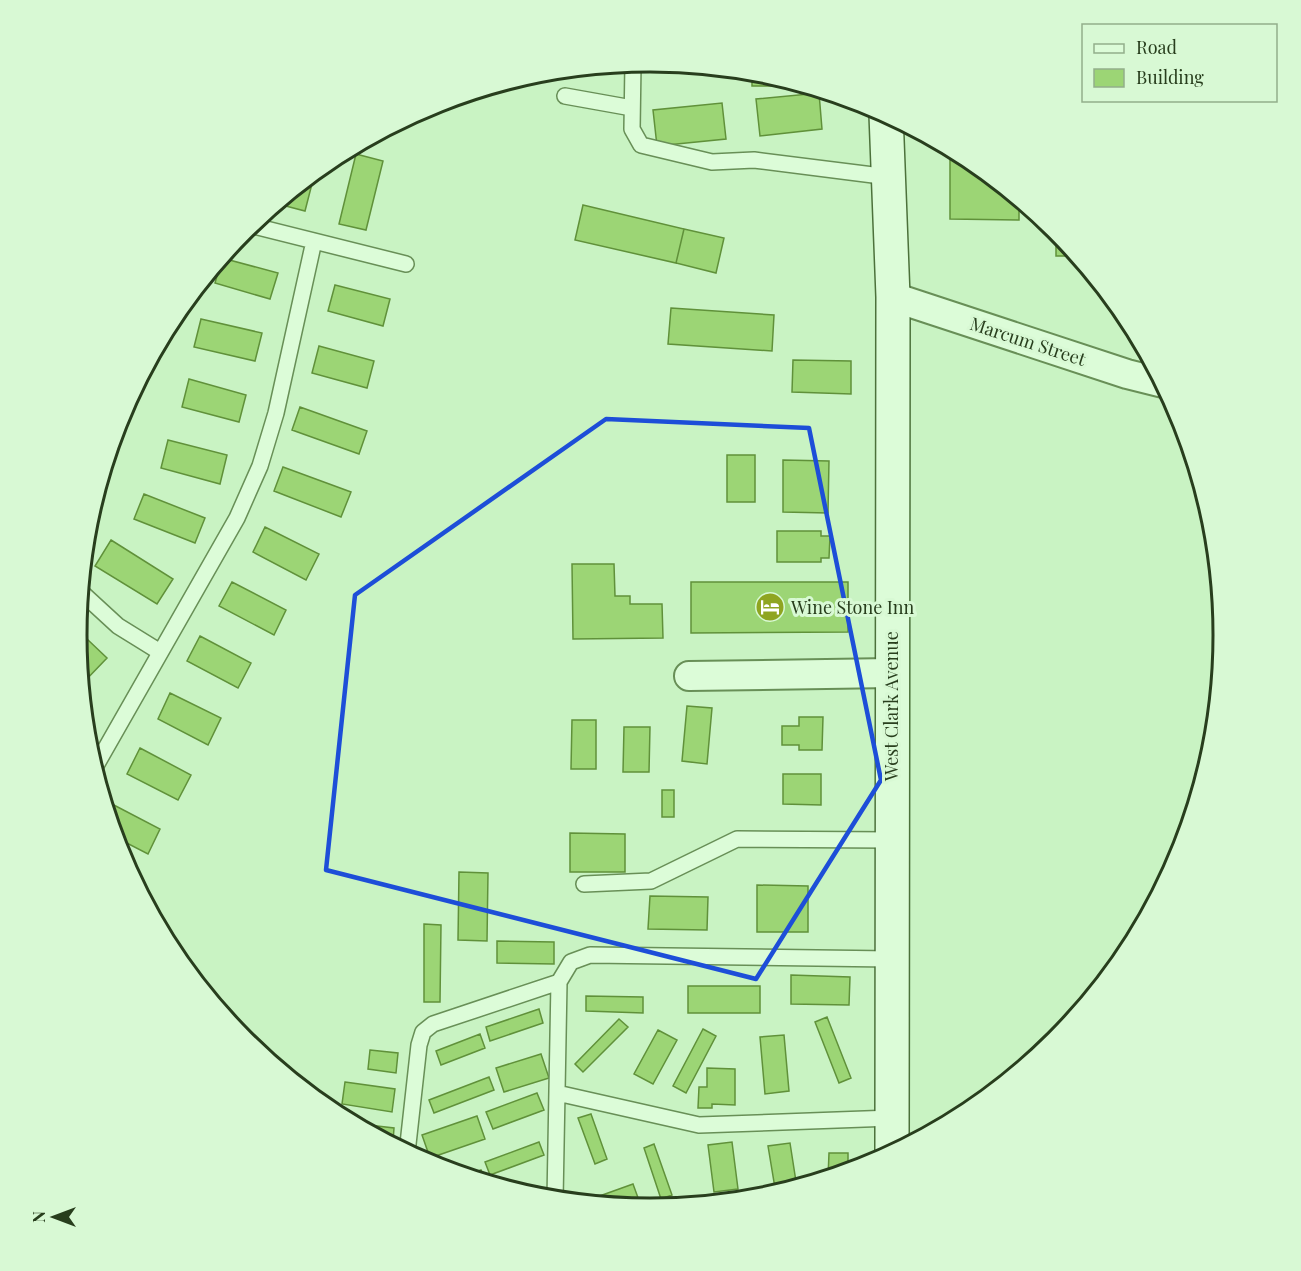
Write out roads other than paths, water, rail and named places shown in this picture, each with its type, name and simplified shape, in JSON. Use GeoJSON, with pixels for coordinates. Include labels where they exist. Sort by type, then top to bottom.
{"type":"FeatureCollection","features":[{"type":"Feature","properties":{"kind":"main road","name":"West Clark Avenue"},"geometry":{"type":"LineString","coordinates":[[886,124],[893,297],[892,1145]]}},
{"type":"Feature","properties":{"kind":"street","name":"Marcum Street"},"geometry":{"type":"LineString","coordinates":[[893,297],[1153,381]]}},
{"type":"Feature","properties":{"kind":"street"},"geometry":{"type":"LineString","coordinates":[[688,676],[891,673]]}},
{"type":"Feature","properties":{"kind":"lane"},"geometry":{"type":"LineString","coordinates":[[633,72],[632,129],[641,144],[711,162],[754,160],[889,177]]}},
{"type":"Feature","properties":{"kind":"lane"},"geometry":{"type":"LineString","coordinates":[[565,96],[632,108]]}},
{"type":"Feature","properties":{"kind":"lane"},"geometry":{"type":"LineString","coordinates":[[262,228],[406,264]]}},
{"type":"Feature","properties":{"kind":"lane"},"geometry":{"type":"LineString","coordinates":[[101,757],[237,518],[260,466],[276,413],[314,241]]}},
{"type":"Feature","properties":{"kind":"lane"},"geometry":{"type":"LineString","coordinates":[[88,598],[118,626],[160,652]]}},
{"type":"Feature","properties":{"kind":"lane"},"geometry":{"type":"LineString","coordinates":[[584,884],[651,881],[737,839],[891,840]]}},
{"type":"Feature","properties":{"kind":"lane"},"geometry":{"type":"LineString","coordinates":[[555,1190],[559,981],[571,962],[590,955],[891,959]]}},
{"type":"Feature","properties":{"kind":"lane"},"geometry":{"type":"LineString","coordinates":[[408,1144],[419,1045],[423,1032],[433,1024],[559,981]]}},
{"type":"Feature","properties":{"kind":"lane"},"geometry":{"type":"LineString","coordinates":[[557,1093],[699,1125],[892,1118]]}},
{"type":"Feature","properties":{"kind":"place","name":"Wine Stone Inn"},"geometry":{"type":"Point","coordinates":[770,607]}}]}
